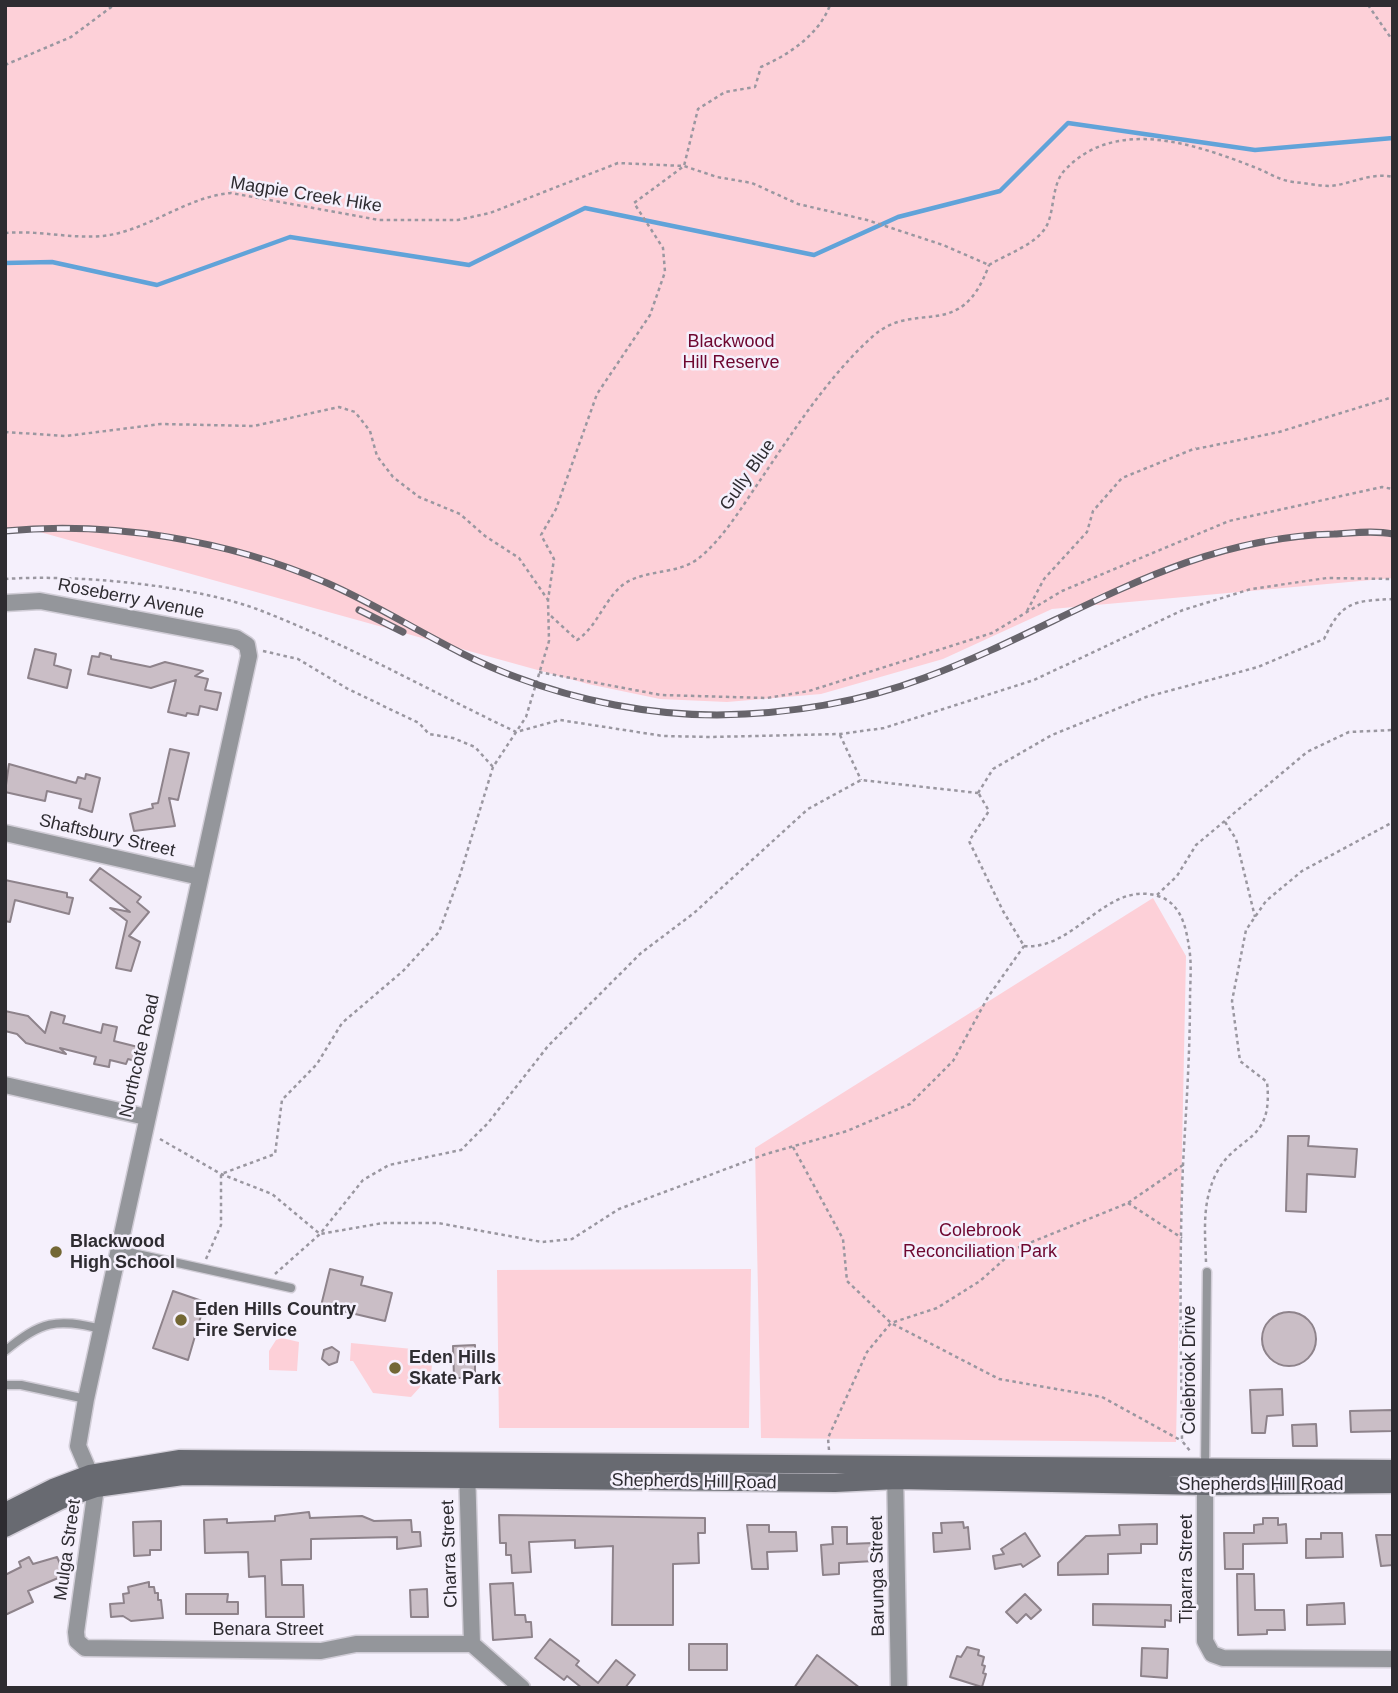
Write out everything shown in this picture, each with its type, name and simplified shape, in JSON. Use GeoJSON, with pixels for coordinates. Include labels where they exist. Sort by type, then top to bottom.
{"type":"FeatureCollection","features":[{"type":"Feature","properties":{"kind":"main road","name":"Shepherds Hill Road"},"geometry":{"type":"LineString","coordinates":[[5,1512],[93,1481],[180,1460],[835,1483],[896,1472]]}},
{"type":"Feature","properties":{"kind":"main road","name":"Shepherds Hill Road"},"geometry":{"type":"LineString","coordinates":[[467,1471],[831,1465],[896,1472],[1393,1484]]}},
{"type":"Feature","properties":{"kind":"main road","name":"Shepherds Hill Road"},"geometry":{"type":"LineString","coordinates":[[1206,1478],[1393,1469]]}},
{"type":"Feature","properties":{"kind":"main road","name":"Shepherds Hill Road"},"geometry":{"type":"LineString","coordinates":[[5,1528],[93,1481]]}},
{"type":"Feature","properties":{"kind":"street","name":"Roseberry Avenue"},"geometry":{"type":"LineString","coordinates":[[5,603],[40,601],[236,638],[247,645]]}},
{"type":"Feature","properties":{"kind":"street","name":"Northcote Road"},"geometry":{"type":"LineString","coordinates":[[93,1481],[78,1446],[86,1399],[249,656],[247,645]]}},
{"type":"Feature","properties":{"kind":"street","name":"Shaftsbury Street"},"geometry":{"type":"LineString","coordinates":[[5,833],[200,877]]}},
{"type":"Feature","properties":{"kind":"street"},"geometry":{"type":"LineString","coordinates":[[5,1085],[146,1117]]}},
{"type":"Feature","properties":{"kind":"street","name":"Charra Street"},"geometry":{"type":"LineString","coordinates":[[467,1471],[471,1644]]}},
{"type":"Feature","properties":{"kind":"street","name":"Barunga Street"},"geometry":{"type":"LineString","coordinates":[[896,1472],[899,1688]]}},
{"type":"Feature","properties":{"kind":"street","name":"Tiparra Street"},"geometry":{"type":"LineString","coordinates":[[1206,1478],[1205,1641],[1212,1654],[1223,1658],[1393,1660]]}},
{"type":"Feature","properties":{"kind":"street","name":"Mulga Street"},"geometry":{"type":"LineString","coordinates":[[76,1632],[93,1481]]}},
{"type":"Feature","properties":{"kind":"street","name":"Benara Street"},"geometry":{"type":"LineString","coordinates":[[76,1632],[77,1641],[85,1648],[321,1651],[356,1644],[471,1644]]}},
{"type":"Feature","properties":{"kind":"street"},"geometry":{"type":"LineString","coordinates":[[471,1644],[522,1688]]}},
{"type":"Feature","properties":{"kind":"lane"},"geometry":{"type":"LineString","coordinates":[[119,1250],[291,1288]]}},
{"type":"Feature","properties":{"kind":"lane","name":"Colebrook Drive"},"geometry":{"type":"LineString","coordinates":[[1206,1478],[1207,1272]]}},
{"type":"Feature","properties":{"kind":"lane"},"geometry":{"type":"LineString","coordinates":[[5,1352],[28,1332],[54,1321],[102,1329]]}},
{"type":"Feature","properties":{"kind":"lane"},"geometry":{"type":"LineString","coordinates":[[5,1385],[20,1385],[86,1399]]}},
{"type":"Feature","properties":{"kind":"path"},"geometry":{"type":"LineString","coordinates":[[5,65],[71,37],[114,5]]}},
{"type":"Feature","properties":{"kind":"path"},"geometry":{"type":"LineString","coordinates":[[221,1174],[275,1154],[282,1100],[317,1064],[342,1023],[403,971],[439,932],[460,875],[493,767],[526,717],[550,641],[551,616],[548,600],[554,559],[541,535],[556,509],[597,394],[650,315],[665,272],[663,248],[634,203],[684,166],[698,109],[725,92],[755,87],[761,67],[789,54],[826,15],[830,5]]}},
{"type":"Feature","properties":{"kind":"path"},"geometry":{"type":"LineString","coordinates":[[1368,5],[1393,41]]}},
{"type":"Feature","properties":{"kind":"path"},"geometry":{"type":"LineString","coordinates":[[989,265],[1031,242],[1046,226],[1063,172],[1093,150],[1126,137],[1157,138],[1180,144],[1254,167],[1280,180],[1331,186],[1382,174],[1393,177]]}},
{"type":"Feature","properties":{"kind":"path","name":"Magpie Creek Hike"},"geometry":{"type":"LineString","coordinates":[[5,233],[29,231],[101,236],[129,230],[209,195],[230,193],[379,219],[458,220],[490,213],[618,163],[684,166],[716,177],[752,183],[799,204],[879,224],[943,245],[989,265]]}},
{"type":"Feature","properties":{"kind":"path","name":"Gully Blue"},"geometry":{"type":"LineString","coordinates":[[551,616],[578,640],[589,632],[613,594],[626,582],[677,569],[698,558],[739,512],[805,415],[867,342],[894,324],[945,314],[967,306],[981,286],[989,265]]}},
{"type":"Feature","properties":{"kind":"path"},"geometry":{"type":"LineString","coordinates":[[1166,459],[1196,449],[1279,432],[1393,397]]}},
{"type":"Feature","properties":{"kind":"path"},"geometry":{"type":"LineString","coordinates":[[5,432],[66,436],[161,424],[254,426],[339,407],[355,412],[370,431],[377,456],[393,477],[419,497],[460,514],[485,536],[519,558],[548,600]]}},
{"type":"Feature","properties":{"kind":"path"},"geometry":{"type":"LineString","coordinates":[[1027,611],[1044,579],[1087,532],[1093,511],[1122,478],[1196,449]]}},
{"type":"Feature","properties":{"kind":"path"},"geometry":{"type":"LineString","coordinates":[[539,672],[661,695],[767,698],[809,691],[992,633],[1062,591],[1229,521],[1382,487],[1393,489]]}},
{"type":"Feature","properties":{"kind":"path"},"geometry":{"type":"LineString","coordinates":[[5,579],[50,576],[204,593],[261,610],[516,732],[560,720],[663,736],[840,734],[884,727],[1034,680],[1183,610],[1251,589],[1327,578],[1393,579]]}},
{"type":"Feature","properties":{"kind":"path"},"geometry":{"type":"LineString","coordinates":[[978,793],[993,769],[1052,735],[1146,697],[1258,667],[1324,639],[1336,614],[1360,600],[1393,599]]}},
{"type":"Feature","properties":{"kind":"path"},"geometry":{"type":"LineString","coordinates":[[247,645],[298,659],[348,689],[419,723],[429,734],[475,747],[493,767]]}},
{"type":"Feature","properties":{"kind":"path"},"geometry":{"type":"LineString","coordinates":[[1157,895],[1177,876],[1196,845],[1307,752],[1349,732],[1393,730]]}},
{"type":"Feature","properties":{"kind":"path"},"geometry":{"type":"LineString","coordinates":[[840,734],[861,780]]}},
{"type":"Feature","properties":{"kind":"path"},"geometry":{"type":"LineString","coordinates":[[267,1282],[320,1234],[363,1180],[389,1165],[461,1150],[488,1123],[548,1046],[641,953],[694,913],[808,809],[861,780],[978,793]]}},
{"type":"Feature","properties":{"kind":"path"},"geometry":{"type":"LineString","coordinates":[[978,793],[989,811],[969,841],[1003,911],[1024,946]]}},
{"type":"Feature","properties":{"kind":"path"},"geometry":{"type":"LineString","coordinates":[[1225,822],[1236,839],[1255,917]]}},
{"type":"Feature","properties":{"kind":"path"},"geometry":{"type":"LineString","coordinates":[[1207,1272],[1204,1210],[1216,1174],[1258,1130],[1270,1108],[1267,1082],[1240,1061],[1232,1001],[1246,930],[1266,901],[1302,871],[1393,822]]}},
{"type":"Feature","properties":{"kind":"path"},"geometry":{"type":"LineString","coordinates":[[1024,946],[1039,947],[1065,937],[1098,911],[1130,895],[1157,895],[1172,903],[1184,921],[1190,950],[1190,1055],[1183,1166],[1182,1441]]}},
{"type":"Feature","properties":{"kind":"path"},"geometry":{"type":"LineString","coordinates":[[143,1134],[163,1139],[221,1174],[272,1194],[320,1234],[383,1223],[438,1223],[542,1242],[572,1239],[619,1209],[793,1147],[847,1131],[910,1104],[953,1061],[988,997],[1024,946]]}},
{"type":"Feature","properties":{"kind":"path"},"geometry":{"type":"LineString","coordinates":[[793,1147],[843,1239],[847,1280],[891,1323],[999,1379],[1101,1397],[1182,1441],[1206,1478]]}},
{"type":"Feature","properties":{"kind":"path"},"geometry":{"type":"LineString","coordinates":[[831,1465],[828,1438],[842,1403],[867,1352],[891,1323],[937,1308],[980,1282],[1017,1248],[1128,1203],[1183,1166]]}},
{"type":"Feature","properties":{"kind":"path"},"geometry":{"type":"LineString","coordinates":[[202,1268],[221,1225],[221,1174]]}},
{"type":"Feature","properties":{"kind":"path"},"geometry":{"type":"LineString","coordinates":[[1128,1203],[1182,1238]]}},
{"type":"Feature","properties":{"kind":"green space","name":"Blackwood Hill Reserve"},"geometry":{"type":"Polygon","coordinates":[[[5,5],[1393,5],[1393,578],[1052,609],[943,659],[821,694],[727,702],[660,699],[588,684],[29,529],[5,534],[5,5]]]}},
{"type":"Feature","properties":{"kind":"green space","name":"Colebrook Reconciliation Park"},"geometry":{"type":"Polygon","coordinates":[[[1153,898],[1186,956],[1176,1442],[761,1438],[755,1148],[1153,898]]]}},
{"type":"Feature","properties":{"kind":"green space"},"geometry":{"type":"Polygon","coordinates":[[[751,1269],[749,1428],[499,1428],[497,1270],[751,1269]]]}},
{"type":"Feature","properties":{"kind":"green space"},"geometry":{"type":"Polygon","coordinates":[[[282,1338],[299,1342],[297,1371],[269,1370],[269,1351],[276,1340],[282,1338]]]}},
{"type":"Feature","properties":{"kind":"green space","name":"Eden Hills Skate Park"},"geometry":{"type":"Polygon","coordinates":[[[351,1343],[433,1351],[431,1375],[411,1397],[373,1393],[353,1361],[350,1361],[351,1343]]]}},
{"type":"Feature","properties":{"kind":"building"},"geometry":{"type":"Polygon","coordinates":[[[35,649],[56,654],[54,665],[71,670],[67,688],[28,678],[35,649]]]}},
{"type":"Feature","properties":{"kind":"building"},"geometry":{"type":"Polygon","coordinates":[[[100,653],[111,656],[111,659],[150,667],[165,662],[203,671],[195,676],[208,679],[205,690],[221,693],[217,710],[200,706],[198,715],[187,713],[186,716],[168,712],[176,680],[151,688],[88,674],[92,656],[99,657],[100,653]]]}},
{"type":"Feature","properties":{"kind":"building"},"geometry":{"type":"Polygon","coordinates":[[[170,749],[189,753],[178,800],[169,798],[175,826],[134,831],[130,814],[153,808],[152,804],[158,803],[170,749]]]}},
{"type":"Feature","properties":{"kind":"building"},"geometry":{"type":"Polygon","coordinates":[[[9,764],[76,783],[78,777],[85,779],[86,774],[100,778],[92,812],[79,808],[81,799],[47,791],[45,801],[5,792],[9,764]]]}},
{"type":"Feature","properties":{"kind":"building"},"geometry":{"type":"Polygon","coordinates":[[[100,868],[141,897],[137,902],[149,912],[129,936],[140,942],[131,971],[116,968],[127,921],[110,908],[130,912],[90,880],[100,868]]]}},
{"type":"Feature","properties":{"kind":"building"},"geometry":{"type":"Polygon","coordinates":[[[5,880],[67,893],[67,897],[73,898],[69,914],[15,900],[10,922],[5,921],[5,880]]]}},
{"type":"Feature","properties":{"kind":"building"},"geometry":{"type":"Polygon","coordinates":[[[5,1011],[28,1016],[45,1033],[51,1012],[65,1016],[63,1023],[101,1033],[103,1024],[117,1027],[114,1041],[138,1047],[135,1061],[128,1059],[126,1064],[110,1060],[109,1067],[94,1064],[96,1057],[60,1048],[66,1054],[26,1043],[17,1034],[5,1031],[5,1011]]]}},
{"type":"Feature","properties":{"kind":"building"},"geometry":{"type":"Polygon","coordinates":[[[1288,1136],[1309,1136],[1308,1146],[1357,1149],[1355,1177],[1307,1174],[1306,1212],[1286,1211],[1288,1136]]]}},
{"type":"Feature","properties":{"kind":"building"},"geometry":{"type":"Polygon","coordinates":[[[330,1269],[363,1277],[361,1285],[392,1293],[385,1321],[321,1306],[330,1269]]]}},
{"type":"Feature","properties":{"kind":"building","name":"Eden Hills Country Fire Service"},"geometry":{"type":"Polygon","coordinates":[[[173,1291],[205,1302],[188,1360],[153,1348],[173,1291]]]}},
{"type":"Feature","properties":{"kind":"building"},"geometry":{"type":"Polygon","coordinates":[[[1289,1312],[1308,1320],[1316,1339],[1308,1358],[1289,1366],[1270,1358],[1262,1339],[1270,1320],[1289,1312]]]}},
{"type":"Feature","properties":{"kind":"building"},"geometry":{"type":"Polygon","coordinates":[[[475,1345],[475,1378],[454,1378],[453,1346],[475,1345]]]}},
{"type":"Feature","properties":{"kind":"building"},"geometry":{"type":"Polygon","coordinates":[[[332,1347],[339,1352],[337,1362],[329,1365],[322,1359],[324,1350],[332,1347]]]}},
{"type":"Feature","properties":{"kind":"building"},"geometry":{"type":"Polygon","coordinates":[[[1282,1389],[1283,1415],[1267,1416],[1265,1433],[1252,1433],[1250,1390],[1282,1389]]]}},
{"type":"Feature","properties":{"kind":"building"},"geometry":{"type":"Polygon","coordinates":[[[1393,1410],[1393,1431],[1351,1432],[1350,1411],[1393,1410]]]}},
{"type":"Feature","properties":{"kind":"building"},"geometry":{"type":"Polygon","coordinates":[[[1316,1424],[1317,1446],[1293,1446],[1292,1425],[1316,1424]]]}},
{"type":"Feature","properties":{"kind":"building"},"geometry":{"type":"Polygon","coordinates":[[[309,1512],[310,1518],[362,1516],[374,1521],[411,1520],[412,1532],[420,1532],[421,1546],[397,1549],[397,1537],[311,1539],[311,1559],[281,1560],[282,1585],[303,1585],[304,1617],[266,1617],[265,1576],[249,1577],[248,1552],[205,1553],[204,1520],[227,1519],[227,1523],[275,1521],[275,1516],[309,1512]]]}},
{"type":"Feature","properties":{"kind":"building"},"geometry":{"type":"Polygon","coordinates":[[[499,1515],[705,1518],[705,1533],[698,1533],[699,1563],[673,1564],[673,1625],[612,1625],[613,1546],[575,1548],[575,1540],[529,1542],[531,1572],[512,1573],[511,1555],[506,1555],[506,1543],[500,1543],[499,1515]]]}},
{"type":"Feature","properties":{"kind":"building"},"geometry":{"type":"Polygon","coordinates":[[[1263,1518],[1278,1518],[1278,1525],[1286,1524],[1287,1543],[1243,1544],[1243,1569],[1225,1569],[1224,1533],[1254,1533],[1254,1525],[1263,1524],[1263,1518]]]}},
{"type":"Feature","properties":{"kind":"building"},"geometry":{"type":"Polygon","coordinates":[[[161,1521],[161,1550],[150,1550],[150,1555],[134,1556],[133,1522],[161,1521]]]}},
{"type":"Feature","properties":{"kind":"building"},"geometry":{"type":"Polygon","coordinates":[[[963,1522],[964,1528],[968,1527],[970,1549],[934,1552],[933,1533],[942,1533],[941,1523],[963,1522]]]}},
{"type":"Feature","properties":{"kind":"building"},"geometry":{"type":"Polygon","coordinates":[[[1157,1524],[1157,1544],[1141,1544],[1141,1553],[1108,1554],[1108,1574],[1058,1575],[1058,1563],[1086,1536],[1120,1535],[1119,1525],[1157,1524]]]}},
{"type":"Feature","properties":{"kind":"building"},"geometry":{"type":"Polygon","coordinates":[[[747,1525],[769,1525],[769,1532],[796,1532],[797,1551],[767,1552],[768,1569],[752,1569],[747,1525]]]}},
{"type":"Feature","properties":{"kind":"building"},"geometry":{"type":"Polygon","coordinates":[[[832,1527],[847,1527],[847,1544],[873,1543],[874,1561],[839,1563],[839,1574],[823,1575],[821,1545],[833,1544],[832,1527]]]}},
{"type":"Feature","properties":{"kind":"building"},"geometry":{"type":"Polygon","coordinates":[[[1025,1533],[1040,1556],[1023,1567],[1021,1564],[995,1569],[993,1556],[1004,1554],[1001,1549],[1025,1533]]]}},
{"type":"Feature","properties":{"kind":"building"},"geometry":{"type":"Polygon","coordinates":[[[1321,1533],[1342,1533],[1343,1557],[1306,1558],[1306,1539],[1321,1539],[1321,1533]]]}},
{"type":"Feature","properties":{"kind":"building"},"geometry":{"type":"Polygon","coordinates":[[[1376,1535],[1393,1535],[1393,1565],[1381,1566],[1376,1535]]]}},
{"type":"Feature","properties":{"kind":"building"},"geometry":{"type":"Polygon","coordinates":[[[29,1557],[33,1564],[57,1557],[65,1575],[28,1591],[33,1602],[5,1615],[5,1575],[21,1567],[19,1562],[29,1557]]]}},
{"type":"Feature","properties":{"kind":"building"},"geometry":{"type":"Polygon","coordinates":[[[1237,1574],[1254,1574],[1255,1610],[1284,1610],[1285,1630],[1238,1635],[1237,1574]]]}},
{"type":"Feature","properties":{"kind":"building"},"geometry":{"type":"Polygon","coordinates":[[[149,1582],[149,1587],[154,1587],[158,1600],[161,1600],[163,1618],[131,1621],[123,1616],[111,1617],[110,1604],[124,1603],[123,1594],[129,1593],[128,1587],[149,1582]]]}},
{"type":"Feature","properties":{"kind":"building"},"geometry":{"type":"Polygon","coordinates":[[[513,1583],[515,1615],[525,1615],[526,1622],[531,1622],[532,1637],[493,1640],[490,1584],[513,1583]]]}},
{"type":"Feature","properties":{"kind":"building"},"geometry":{"type":"Polygon","coordinates":[[[427,1589],[428,1617],[411,1617],[410,1590],[427,1589]]]}},
{"type":"Feature","properties":{"kind":"building"},"geometry":{"type":"Polygon","coordinates":[[[186,1594],[228,1594],[227,1602],[238,1602],[238,1614],[186,1614],[186,1594]]]}},
{"type":"Feature","properties":{"kind":"building"},"geometry":{"type":"Polygon","coordinates":[[[1025,1594],[1041,1610],[1031,1619],[1026,1614],[1017,1623],[1006,1612],[1025,1594]]]}},
{"type":"Feature","properties":{"kind":"building"},"geometry":{"type":"Polygon","coordinates":[[[1344,1603],[1345,1624],[1307,1625],[1307,1605],[1344,1603]]]}},
{"type":"Feature","properties":{"kind":"building"},"geometry":{"type":"Polygon","coordinates":[[[1093,1604],[1171,1605],[1171,1621],[1165,1620],[1165,1627],[1093,1625],[1093,1604]]]}},
{"type":"Feature","properties":{"kind":"building"},"geometry":{"type":"Polygon","coordinates":[[[550,1639],[579,1661],[576,1665],[598,1683],[616,1660],[635,1675],[625,1688],[582,1688],[567,1676],[564,1680],[535,1658],[550,1639]]]}},
{"type":"Feature","properties":{"kind":"building"},"geometry":{"type":"Polygon","coordinates":[[[689,1644],[727,1644],[727,1670],[689,1670],[689,1644]]]}},
{"type":"Feature","properties":{"kind":"building"},"geometry":{"type":"Polygon","coordinates":[[[967,1647],[979,1650],[978,1655],[984,1657],[982,1665],[985,1666],[983,1673],[986,1674],[982,1687],[950,1677],[957,1656],[961,1657],[967,1647]]]}},
{"type":"Feature","properties":{"kind":"building"},"geometry":{"type":"Polygon","coordinates":[[[1142,1648],[1168,1649],[1167,1678],[1141,1676],[1142,1648]]]}},
{"type":"Feature","properties":{"kind":"building"},"geometry":{"type":"Polygon","coordinates":[[[817,1655],[860,1688],[794,1688],[817,1655]]]}},
{"type":"Feature","properties":{"kind":"waterway"},"geometry":{"type":"LineString","coordinates":[[5,263],[52,262],[157,285],[290,237],[469,265],[585,208],[814,255],[898,217],[1000,191],[1068,123],[1255,150],[1393,138]]}},
{"type":"Feature","properties":{"kind":"railway"},"geometry":{"type":"LineString","coordinates":[[5,531],[87,529],[128,532],[169,537],[250,555],[327,583],[468,656],[540,686],[615,705],[717,715],[822,706],[899,687],[976,657],[1123,588],[1224,551],[1277,539],[1364,532],[1393,534]]}},
{"type":"Feature","properties":{"kind":"railway"},"geometry":{"type":"LineString","coordinates":[[359,610],[403,632]]}},
{"type":"Feature","properties":{"kind":"place","name":"Blackwood High School"},"geometry":{"type":"Point","coordinates":[56,1252]}},
{"type":"Feature","properties":{"kind":"place","name":"Eden Hills Country Fire Service"},"geometry":{"type":"Point","coordinates":[181,1320]}},
{"type":"Feature","properties":{"kind":"place","name":"Eden Hills Skate Park"},"geometry":{"type":"Point","coordinates":[395,1368]}}]}
